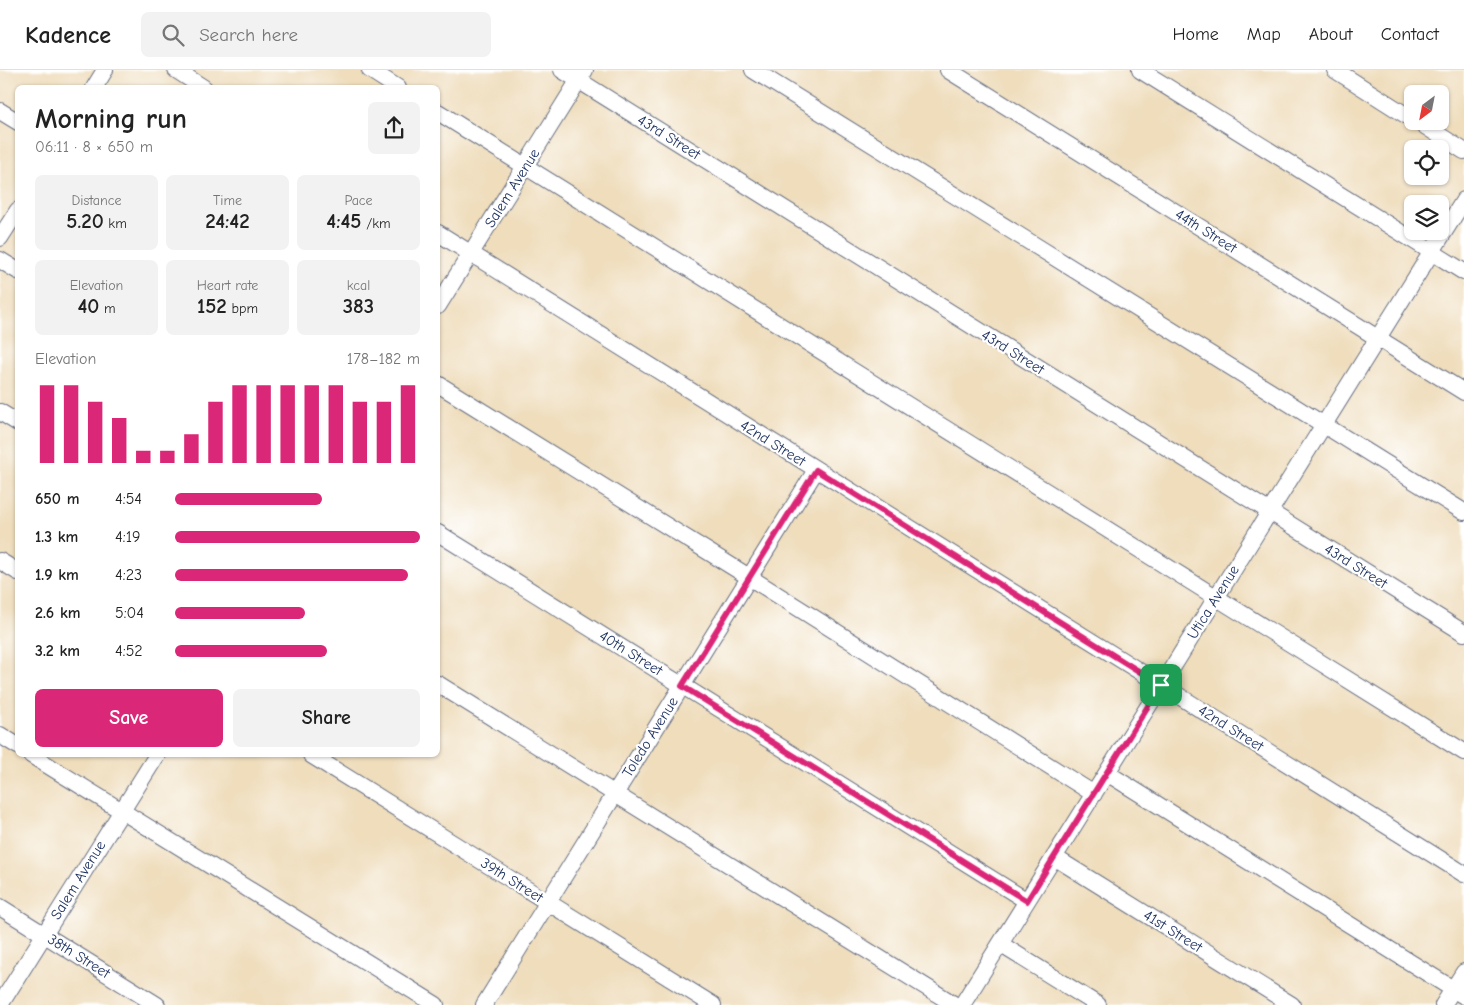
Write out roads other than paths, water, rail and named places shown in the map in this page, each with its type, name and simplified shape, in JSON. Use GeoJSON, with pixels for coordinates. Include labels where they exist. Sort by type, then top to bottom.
{"type":"FeatureCollection","features":[{"type":"Feature","properties":{"kind":"street"},"geometry":{"type":"LineString","coordinates":[[96,85],[105,70]]}},
{"type":"Feature","properties":{"kind":"street"},"geometry":{"type":"LineString","coordinates":[[176,70],[199,85]]}},
{"type":"Feature","properties":{"kind":"street"},"geometry":{"type":"LineString","coordinates":[[370,70],[393,85]]}},
{"type":"Feature","properties":{"kind":"street","name":"43rd Street"},"geometry":{"type":"LineString","coordinates":[[562,70],[582,75],[1464,633]]}},
{"type":"Feature","properties":{"kind":"street"},"geometry":{"type":"LineString","coordinates":[[753,70],[1464,512]]}},
{"type":"Feature","properties":{"kind":"street","name":"44th Street"},"geometry":{"type":"LineString","coordinates":[[948,70],[1464,392]]}},
{"type":"Feature","properties":{"kind":"street"},"geometry":{"type":"LineString","coordinates":[[1140,70],[1464,272]]}},
{"type":"Feature","properties":{"kind":"street"},"geometry":{"type":"LineString","coordinates":[[1335,70],[1404,114]]}},
{"type":"Feature","properties":{"kind":"street","name":"Salem Avenue"},"geometry":{"type":"LineString","coordinates":[[440,303],[582,75]]}},
{"type":"Feature","properties":{"kind":"street"},"geometry":{"type":"LineString","coordinates":[[0,111],[15,120]]}},
{"type":"Feature","properties":{"kind":"street"},"geometry":{"type":"LineString","coordinates":[[440,113],[1464,752]]}},
{"type":"Feature","properties":{"kind":"street"},"geometry":{"type":"LineString","coordinates":[[1431,130],[1464,151]]}},
{"type":"Feature","properties":{"kind":"street","name":"Utica Avenue"},"geometry":{"type":"LineString","coordinates":[[962,1005],[1464,200]]}},
{"type":"Feature","properties":{"kind":"street"},"geometry":{"type":"LineString","coordinates":[[0,238],[15,215]]}},
{"type":"Feature","properties":{"kind":"street","name":"42nd Street"},"geometry":{"type":"LineString","coordinates":[[440,234],[1464,874]]}},
{"type":"Feature","properties":{"kind":"street"},"geometry":{"type":"LineString","coordinates":[[0,260],[15,269]]}},
{"type":"Feature","properties":{"kind":"street"},"geometry":{"type":"LineString","coordinates":[[440,385],[1094,794]]}},
{"type":"Feature","properties":{"kind":"street"},"geometry":{"type":"LineString","coordinates":[[0,412],[15,421]]}},
{"type":"Feature","properties":{"kind":"street","name":"Toledo Avenue"},"geometry":{"type":"LineString","coordinates":[[484,1005],[816,470]]}},
{"type":"Feature","properties":{"kind":"street","name":"40th Street"},"geometry":{"type":"LineString","coordinates":[[440,534],[1027,901]]}},
{"type":"Feature","properties":{"kind":"street"},"geometry":{"type":"LineString","coordinates":[[0,561],[15,570]]}},
{"type":"Feature","properties":{"kind":"street"},"geometry":{"type":"LineString","coordinates":[[440,685],[954,1005]]}},
{"type":"Feature","properties":{"kind":"street"},"geometry":{"type":"LineString","coordinates":[[0,735],[15,744]]}},
{"type":"Feature","properties":{"kind":"street"},"geometry":{"type":"LineString","coordinates":[[34,757],[436,1005]]}},
{"type":"Feature","properties":{"kind":"street","name":"Salem Avenue"},"geometry":{"type":"LineString","coordinates":[[0,1005],[156,757]]}},
{"type":"Feature","properties":{"kind":"street","name":"39th Street"},"geometry":{"type":"LineString","coordinates":[[314,757],[713,1005]]}},
{"type":"Feature","properties":{"kind":"street"},"geometry":{"type":"LineString","coordinates":[[1107,772],[1459,992]]}},
{"type":"Feature","properties":{"kind":"street","name":"41st Street"},"geometry":{"type":"LineString","coordinates":[[1054,857],[1292,1005]]}},
{"type":"Feature","properties":{"kind":"street","name":"38th Street"},"geometry":{"type":"LineString","coordinates":[[0,907],[158,1005]]}},
{"type":"Feature","properties":{"kind":"street"},"geometry":{"type":"LineString","coordinates":[[1000,944],[1098,1005]]}},
{"type":"Feature","properties":{"kind":"street"},"geometry":{"type":"LineString","coordinates":[[1443,1005],[1459,992],[1464,972]]}}]}
